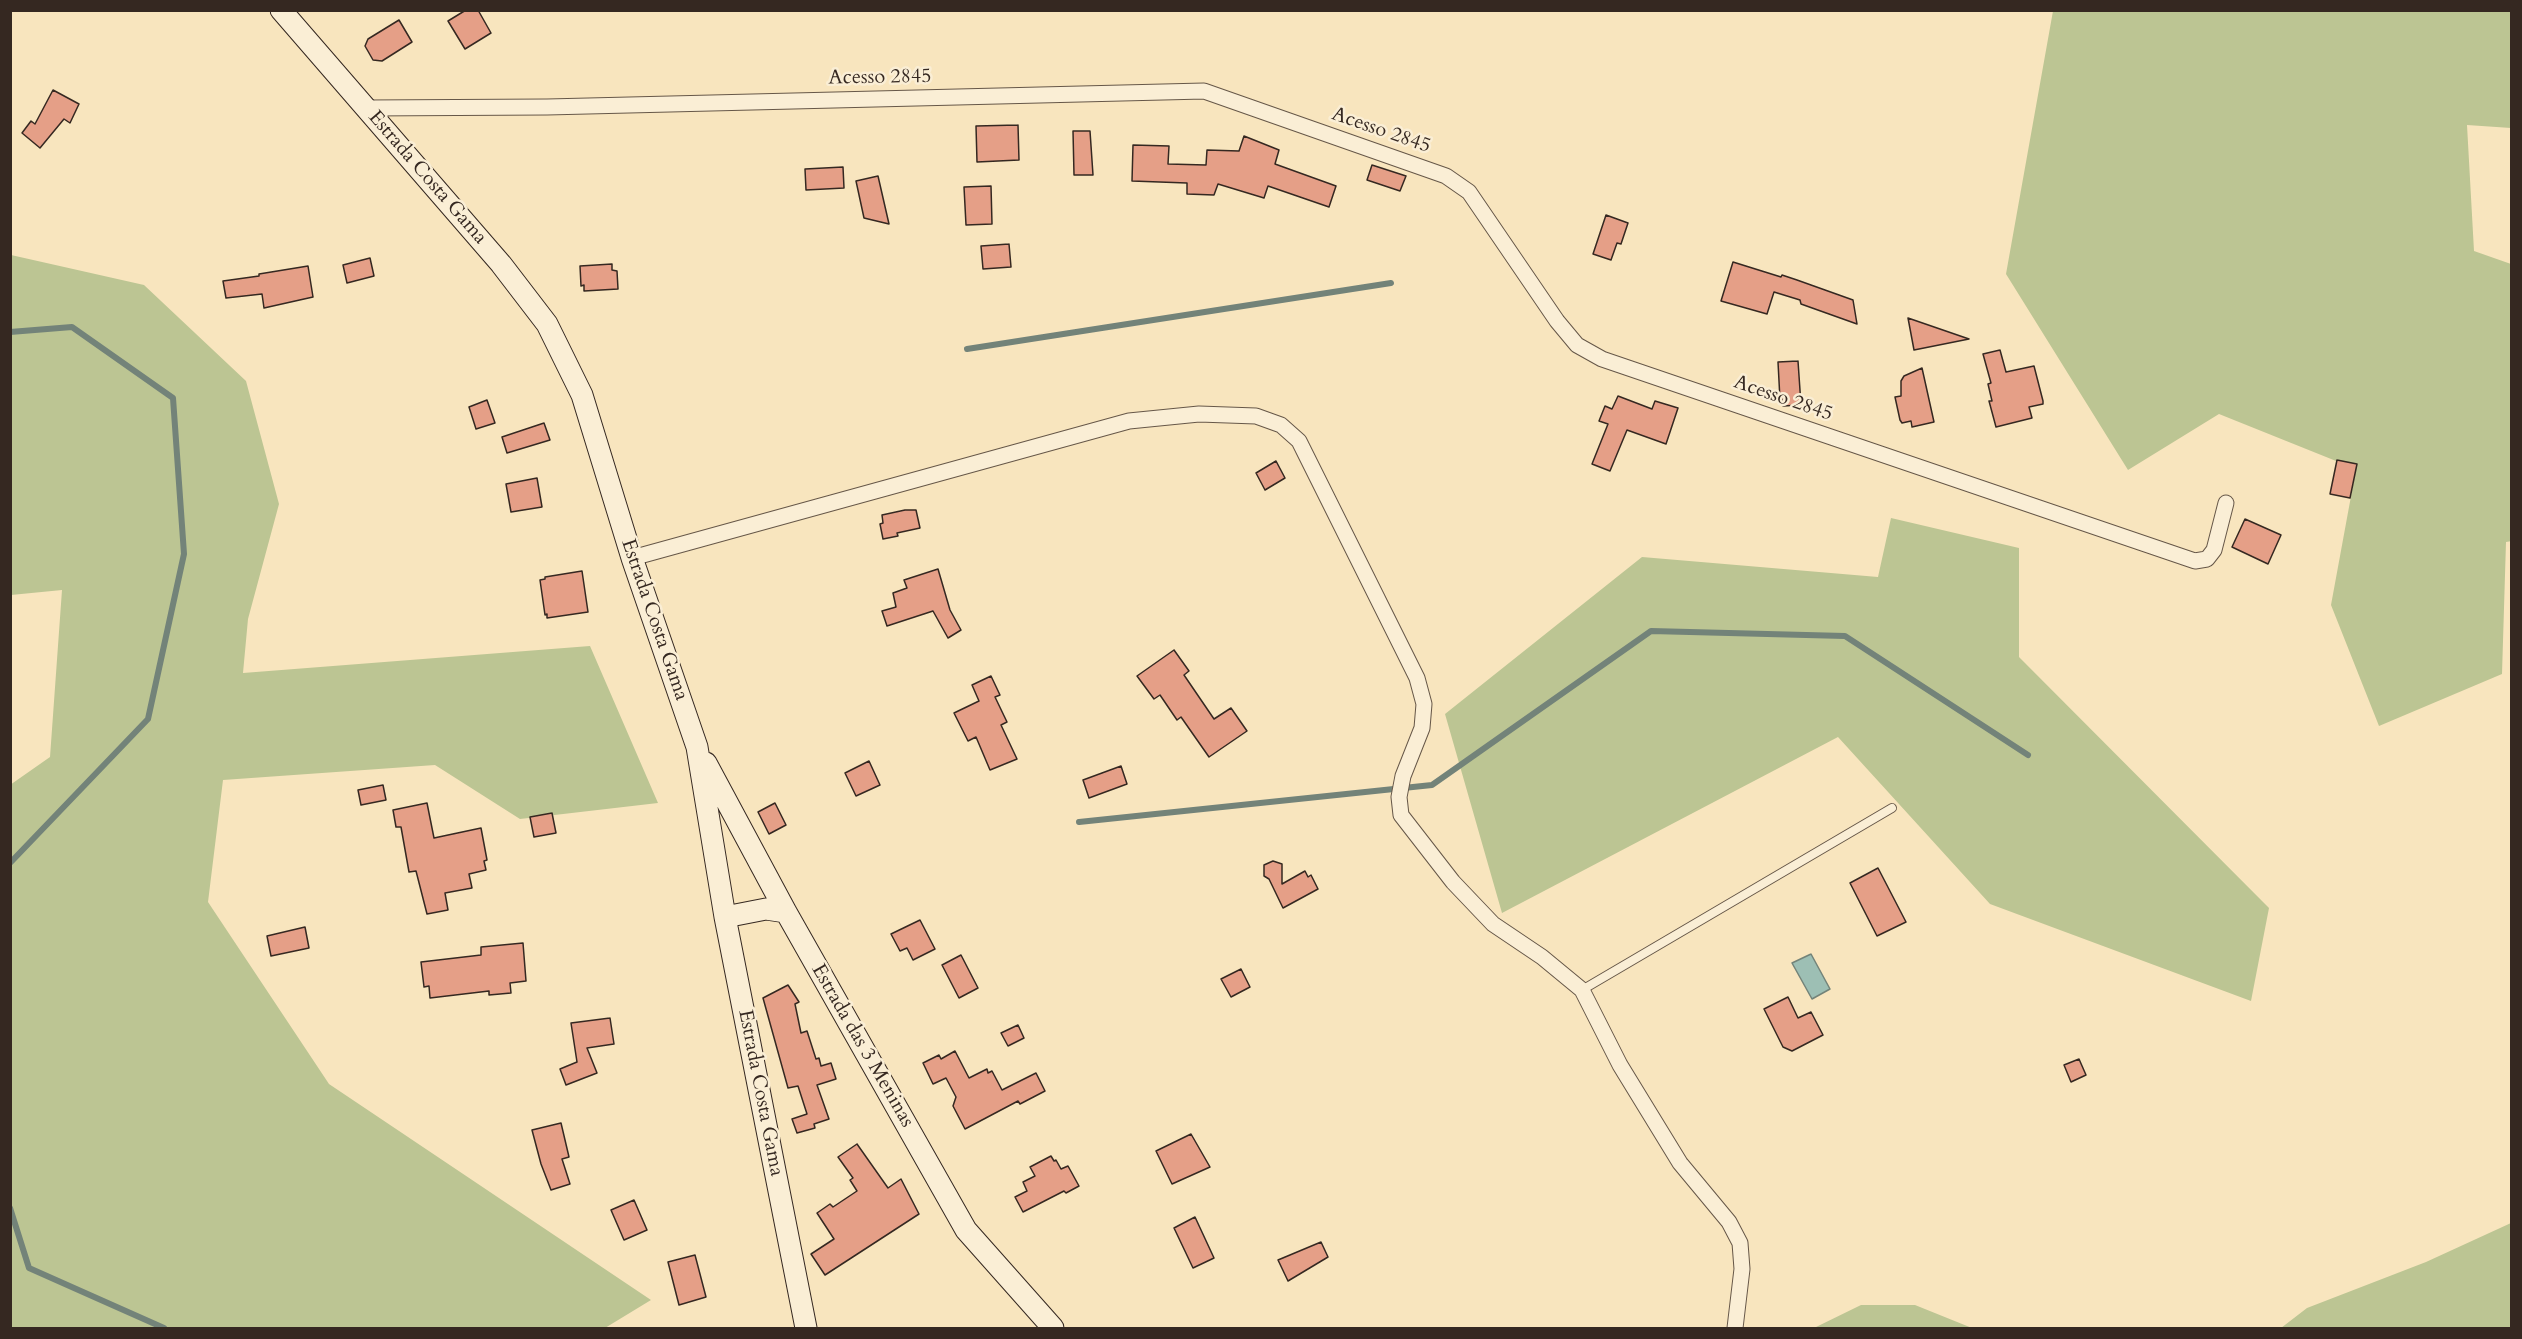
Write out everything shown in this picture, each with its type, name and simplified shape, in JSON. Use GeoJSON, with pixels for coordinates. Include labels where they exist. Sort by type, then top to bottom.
{"type":"FeatureCollection","features":[{"type":"Feature","properties":{"kind":"main road","name":"Estrada Costa Gama"},"geometry":{"type":"LineString","coordinates":[[281,10],[501,264],[547,324],[582,395],[632,558],[698,747],[725,917],[806,1329]]}},
{"type":"Feature","properties":{"kind":"main road","name":"Estrada das 3 Meninas"},"geometry":{"type":"LineString","coordinates":[[698,747],[786,912],[966,1230],[1053,1329]]}},
{"type":"Feature","properties":{"kind":"main road"},"geometry":{"type":"LineString","coordinates":[[725,917],[766,909],[786,912]]}},
{"type":"Feature","properties":{"kind":"street","name":"Acesso 2845"},"geometry":{"type":"LineString","coordinates":[[366,108],[547,107],[1203,91],[1446,177],[1469,192],[1557,321],[1577,345],[1602,359],[2195,561],[2207,559],[2214,550],[2226,503]]}},
{"type":"Feature","properties":{"kind":"street"},"geometry":{"type":"LineString","coordinates":[[632,558],[1129,421],[1199,414],[1256,416],[1281,425],[1299,441],[1417,678],[1424,704],[1422,728],[1403,776],[1399,797],[1401,815],[1453,882],[1493,924],[1542,957],[1582,990],[1620,1065],[1680,1163],[1729,1222],[1740,1243],[1742,1269],[1735,1329]]}},
{"type":"Feature","properties":{"kind":"lane"},"geometry":{"type":"LineString","coordinates":[[1582,990],[1892,808]]}},
{"type":"Feature","properties":{"kind":"green space"},"geometry":{"type":"Polygon","coordinates":[[[2053,11],[2511,11],[2511,128],[2467,125],[2474,251],[2511,264],[2512,541],[2506,542],[2502,674],[2379,726],[2331,605],[2356,469],[2219,414],[2128,470],[2006,274],[2053,11]]]}},
{"type":"Feature","properties":{"kind":"green space"},"geometry":{"type":"Polygon","coordinates":[[[11,255],[144,285],[246,381],[279,504],[248,619],[243,673],[590,646],[658,803],[520,819],[435,765],[223,780],[208,902],[329,1084],[651,1300],[605,1328],[11,1328],[10,785],[50,757],[62,590],[11,595],[11,255]]]}},
{"type":"Feature","properties":{"kind":"green space"},"geometry":{"type":"Polygon","coordinates":[[[1891,518],[2019,548],[2019,657],[2269,908],[2251,1001],[1990,904],[1838,737],[1502,913],[1445,714],[1642,557],[1878,577],[1891,518]]]}},
{"type":"Feature","properties":{"kind":"green space"},"geometry":{"type":"Polygon","coordinates":[[[2511,1223],[2511,1328],[2281,1328],[2307,1308],[2426,1262],[2511,1223]]]}},
{"type":"Feature","properties":{"kind":"green space"},"geometry":{"type":"Polygon","coordinates":[[[1861,1305],[1915,1305],[1972,1328],[1814,1328],[1861,1305]]]}},
{"type":"Feature","properties":{"kind":"water"},"geometry":{"type":"Polygon","coordinates":[[[1811,954],[1830,989],[1812,999],[1792,963],[1811,954]]]}},
{"type":"Feature","properties":{"kind":"building"},"geometry":{"type":"Polygon","coordinates":[[[466,10],[478,10],[491,33],[465,49],[448,21],[466,10]]]}},
{"type":"Feature","properties":{"kind":"building"},"geometry":{"type":"Polygon","coordinates":[[[399,20],[412,42],[382,61],[373,60],[365,46],[368,39],[399,20]]]}},
{"type":"Feature","properties":{"kind":"building"},"geometry":{"type":"Polygon","coordinates":[[[53,90],[79,104],[70,123],[64,119],[40,148],[22,133],[31,121],[35,124],[53,90]]]}},
{"type":"Feature","properties":{"kind":"building"},"geometry":{"type":"Polygon","coordinates":[[[1018,125],[1019,160],[977,162],[976,126],[1018,125]]]}},
{"type":"Feature","properties":{"kind":"building"},"geometry":{"type":"Polygon","coordinates":[[[1073,131],[1090,131],[1093,175],[1074,175],[1073,131]]]}},
{"type":"Feature","properties":{"kind":"building"},"geometry":{"type":"Polygon","coordinates":[[[1244,136],[1279,150],[1275,164],[1336,186],[1329,207],[1268,186],[1264,198],[1218,184],[1214,195],[1187,194],[1187,183],[1132,181],[1133,145],[1169,146],[1168,164],[1206,165],[1207,150],[1239,151],[1244,136]]]}},
{"type":"Feature","properties":{"kind":"building"},"geometry":{"type":"Polygon","coordinates":[[[1372,165],[1406,176],[1400,191],[1367,180],[1372,165]]]}},
{"type":"Feature","properties":{"kind":"building"},"geometry":{"type":"Polygon","coordinates":[[[843,167],[844,188],[806,190],[805,169],[843,167]]]}},
{"type":"Feature","properties":{"kind":"building"},"geometry":{"type":"Polygon","coordinates":[[[878,176],[889,224],[864,218],[856,181],[878,176]]]}},
{"type":"Feature","properties":{"kind":"building"},"geometry":{"type":"Polygon","coordinates":[[[991,186],[992,224],[966,225],[964,187],[991,186]]]}},
{"type":"Feature","properties":{"kind":"building"},"geometry":{"type":"Polygon","coordinates":[[[1606,215],[1628,223],[1621,244],[1617,243],[1611,260],[1593,254],[1606,215]]]}},
{"type":"Feature","properties":{"kind":"building"},"geometry":{"type":"Polygon","coordinates":[[[1009,244],[1011,267],[983,269],[981,246],[1009,244]]]}},
{"type":"Feature","properties":{"kind":"building"},"geometry":{"type":"Polygon","coordinates":[[[370,258],[374,276],[347,283],[343,265],[370,258]]]}},
{"type":"Feature","properties":{"kind":"building"},"geometry":{"type":"Polygon","coordinates":[[[1733,262],[1781,277],[1782,275],[1853,300],[1857,324],[1801,304],[1800,300],[1774,292],[1767,314],[1721,301],[1733,262]]]}},
{"type":"Feature","properties":{"kind":"building"},"geometry":{"type":"Polygon","coordinates":[[[612,264],[612,270],[617,271],[618,289],[584,291],[584,285],[581,286],[580,266],[612,264]]]}},
{"type":"Feature","properties":{"kind":"building"},"geometry":{"type":"Polygon","coordinates":[[[308,266],[313,297],[264,308],[262,294],[226,298],[223,281],[308,266]]]}},
{"type":"Feature","properties":{"kind":"building"},"geometry":{"type":"Polygon","coordinates":[[[1908,318],[1969,339],[1914,350],[1908,318]]]}},
{"type":"Feature","properties":{"kind":"building"},"geometry":{"type":"Polygon","coordinates":[[[2000,350],[2006,372],[2034,366],[2043,404],[2029,407],[2032,418],[1996,427],[1989,401],[1992,401],[1988,384],[1991,383],[1983,354],[2000,350]]]}},
{"type":"Feature","properties":{"kind":"building"},"geometry":{"type":"Polygon","coordinates":[[[1798,361],[1801,405],[1783,406],[1782,399],[1780,400],[1778,362],[1798,361]]]}},
{"type":"Feature","properties":{"kind":"building"},"geometry":{"type":"Polygon","coordinates":[[[1922,368],[1934,422],[1912,427],[1911,421],[1902,423],[1900,420],[1895,397],[1901,396],[1901,381],[1904,376],[1922,368]]]}},
{"type":"Feature","properties":{"kind":"building"},"geometry":{"type":"Polygon","coordinates":[[[1618,396],[1652,409],[1655,401],[1678,408],[1666,444],[1627,430],[1610,471],[1592,464],[1608,424],[1599,421],[1605,406],[1612,409],[1618,396]]]}},
{"type":"Feature","properties":{"kind":"building"},"geometry":{"type":"Polygon","coordinates":[[[487,400],[495,423],[476,429],[469,407],[487,400]]]}},
{"type":"Feature","properties":{"kind":"building"},"geometry":{"type":"Polygon","coordinates":[[[544,423],[550,440],[507,453],[502,437],[544,423]]]}},
{"type":"Feature","properties":{"kind":"building"},"geometry":{"type":"Polygon","coordinates":[[[2337,460],[2357,464],[2350,498],[2330,494],[2337,460]]]}},
{"type":"Feature","properties":{"kind":"building"},"geometry":{"type":"Polygon","coordinates":[[[1276,461],[1285,478],[1265,490],[1256,473],[1276,461]]]}},
{"type":"Feature","properties":{"kind":"building"},"geometry":{"type":"Polygon","coordinates":[[[537,478],[542,507],[511,512],[506,484],[537,478]]]}},
{"type":"Feature","properties":{"kind":"building"},"geometry":{"type":"Polygon","coordinates":[[[916,510],[920,528],[883,539],[880,524],[883,523],[882,515],[916,510]]]}},
{"type":"Feature","properties":{"kind":"building"},"geometry":{"type":"Polygon","coordinates":[[[2245,519],[2281,535],[2268,564],[2232,547],[2245,519]]]}},
{"type":"Feature","properties":{"kind":"building"},"geometry":{"type":"Polygon","coordinates":[[[938,569],[950,610],[961,630],[948,638],[933,611],[887,626],[882,611],[896,607],[893,593],[907,588],[904,580],[938,569]]]}},
{"type":"Feature","properties":{"kind":"building"},"geometry":{"type":"Polygon","coordinates":[[[582,571],[588,612],[547,618],[540,580],[545,577],[582,571]]]}},
{"type":"Feature","properties":{"kind":"building"},"geometry":{"type":"Polygon","coordinates":[[[1174,650],[1189,671],[1184,675],[1214,719],[1231,708],[1247,731],[1209,757],[1181,717],[1177,720],[1160,695],[1154,699],[1137,676],[1174,650]]]}},
{"type":"Feature","properties":{"kind":"building"},"geometry":{"type":"Polygon","coordinates":[[[991,676],[1000,695],[995,697],[1007,722],[1001,725],[1017,759],[990,770],[976,737],[968,741],[954,713],[979,701],[972,685],[991,676]]]}},
{"type":"Feature","properties":{"kind":"building"},"geometry":{"type":"Polygon","coordinates":[[[869,761],[880,785],[856,796],[845,773],[869,761]]]}},
{"type":"Feature","properties":{"kind":"building"},"geometry":{"type":"Polygon","coordinates":[[[1121,766],[1127,784],[1089,798],[1083,780],[1121,766]]]}},
{"type":"Feature","properties":{"kind":"building"},"geometry":{"type":"Polygon","coordinates":[[[383,785],[386,800],[361,805],[358,790],[383,785]]]}},
{"type":"Feature","properties":{"kind":"building"},"geometry":{"type":"Polygon","coordinates":[[[427,803],[434,838],[481,828],[487,860],[484,861],[486,870],[469,874],[472,888],[445,893],[448,910],[427,914],[416,871],[409,872],[401,827],[396,827],[393,810],[427,803]]]}},
{"type":"Feature","properties":{"kind":"building"},"geometry":{"type":"Polygon","coordinates":[[[775,803],[786,825],[769,834],[758,812],[775,803]]]}},
{"type":"Feature","properties":{"kind":"building"},"geometry":{"type":"Polygon","coordinates":[[[552,813],[556,833],[534,837],[530,817],[552,813]]]}},
{"type":"Feature","properties":{"kind":"building"},"geometry":{"type":"Polygon","coordinates":[[[1273,861],[1282,864],[1282,884],[1305,871],[1308,877],[1311,875],[1318,889],[1283,908],[1269,879],[1264,876],[1264,865],[1273,861]]]}},
{"type":"Feature","properties":{"kind":"building"},"geometry":{"type":"Polygon","coordinates":[[[1878,868],[1906,922],[1877,936],[1850,883],[1878,868]]]}},
{"type":"Feature","properties":{"kind":"building"},"geometry":{"type":"Polygon","coordinates":[[[920,920],[935,949],[913,960],[907,948],[900,951],[891,934],[920,920]]]}},
{"type":"Feature","properties":{"kind":"building"},"geometry":{"type":"Polygon","coordinates":[[[305,927],[309,948],[271,956],[267,936],[305,927]]]}},
{"type":"Feature","properties":{"kind":"building"},"geometry":{"type":"Polygon","coordinates":[[[523,943],[526,981],[510,983],[511,993],[489,995],[489,991],[430,998],[429,986],[424,987],[421,962],[481,955],[481,947],[523,943]]]}},
{"type":"Feature","properties":{"kind":"building"},"geometry":{"type":"Polygon","coordinates":[[[961,955],[978,988],[959,998],[942,965],[961,955]]]}},
{"type":"Feature","properties":{"kind":"building"},"geometry":{"type":"Polygon","coordinates":[[[1241,969],[1250,987],[1231,997],[1221,979],[1241,969]]]}},
{"type":"Feature","properties":{"kind":"building"},"geometry":{"type":"Polygon","coordinates":[[[788,985],[799,1002],[795,1004],[801,1033],[807,1031],[816,1059],[819,1058],[821,1066],[831,1063],[836,1079],[817,1085],[829,1119],[814,1124],[815,1128],[797,1133],[792,1119],[807,1114],[798,1086],[788,1088],[763,998],[788,985]]]}},
{"type":"Feature","properties":{"kind":"building"},"geometry":{"type":"Polygon","coordinates":[[[1788,997],[1798,1018],[1811,1012],[1823,1035],[1792,1051],[1783,1047],[1764,1009],[1788,997]]]}},
{"type":"Feature","properties":{"kind":"building"},"geometry":{"type":"Polygon","coordinates":[[[610,1018],[614,1044],[587,1048],[597,1073],[566,1085],[560,1069],[577,1062],[571,1023],[610,1018]]]}},
{"type":"Feature","properties":{"kind":"building"},"geometry":{"type":"Polygon","coordinates":[[[1018,1025],[1024,1038],[1008,1046],[1001,1033],[1018,1025]]]}},
{"type":"Feature","properties":{"kind":"building"},"geometry":{"type":"Polygon","coordinates":[[[955,1051],[969,1078],[987,1069],[988,1073],[992,1071],[1002,1090],[1036,1073],[1045,1091],[1020,1104],[1018,1101],[965,1129],[953,1106],[956,1097],[946,1078],[933,1084],[923,1063],[939,1055],[941,1059],[955,1051]]]}},
{"type":"Feature","properties":{"kind":"building"},"geometry":{"type":"Polygon","coordinates":[[[2079,1059],[2086,1075],[2071,1082],[2064,1065],[2079,1059]]]}},
{"type":"Feature","properties":{"kind":"building"},"geometry":{"type":"Polygon","coordinates":[[[561,1123],[569,1157],[562,1159],[570,1184],[551,1190],[532,1130],[561,1123]]]}},
{"type":"Feature","properties":{"kind":"building"},"geometry":{"type":"Polygon","coordinates":[[[1191,1134],[1210,1167],[1172,1184],[1156,1151],[1191,1134]]]}},
{"type":"Feature","properties":{"kind":"building"},"geometry":{"type":"Polygon","coordinates":[[[857,1144],[888,1188],[901,1179],[919,1214],[825,1275],[811,1254],[834,1239],[817,1213],[830,1204],[833,1207],[857,1191],[850,1180],[853,1178],[838,1157],[857,1144]]]}},
{"type":"Feature","properties":{"kind":"building"},"geometry":{"type":"Polygon","coordinates":[[[1051,1156],[1061,1169],[1068,1166],[1079,1186],[1023,1212],[1015,1197],[1027,1191],[1023,1182],[1035,1176],[1030,1167],[1051,1156]]]}},
{"type":"Feature","properties":{"kind":"building"},"geometry":{"type":"Polygon","coordinates":[[[634,1200],[647,1230],[624,1240],[611,1210],[634,1200]]]}},
{"type":"Feature","properties":{"kind":"building"},"geometry":{"type":"Polygon","coordinates":[[[1195,1217],[1214,1258],[1193,1268],[1174,1228],[1195,1217]]]}},
{"type":"Feature","properties":{"kind":"building"},"geometry":{"type":"Polygon","coordinates":[[[1321,1242],[1328,1257],[1288,1281],[1278,1260],[1321,1242]]]}},
{"type":"Feature","properties":{"kind":"building"},"geometry":{"type":"Polygon","coordinates":[[[695,1255],[706,1297],[679,1305],[668,1262],[695,1255]]]}},
{"type":"Feature","properties":{"kind":"waterway"},"geometry":{"type":"LineString","coordinates":[[967,349],[1391,283]]}},
{"type":"Feature","properties":{"kind":"waterway"},"geometry":{"type":"LineString","coordinates":[[10,332],[72,327],[173,398],[184,554],[148,719],[10,863]]}},
{"type":"Feature","properties":{"kind":"waterway"},"geometry":{"type":"LineString","coordinates":[[1079,822],[1432,785],[1651,631],[1845,636],[2028,755]]}},
{"type":"Feature","properties":{"kind":"waterway"},"geometry":{"type":"LineString","coordinates":[[10,1208],[29,1268],[164,1328]]}}]}
